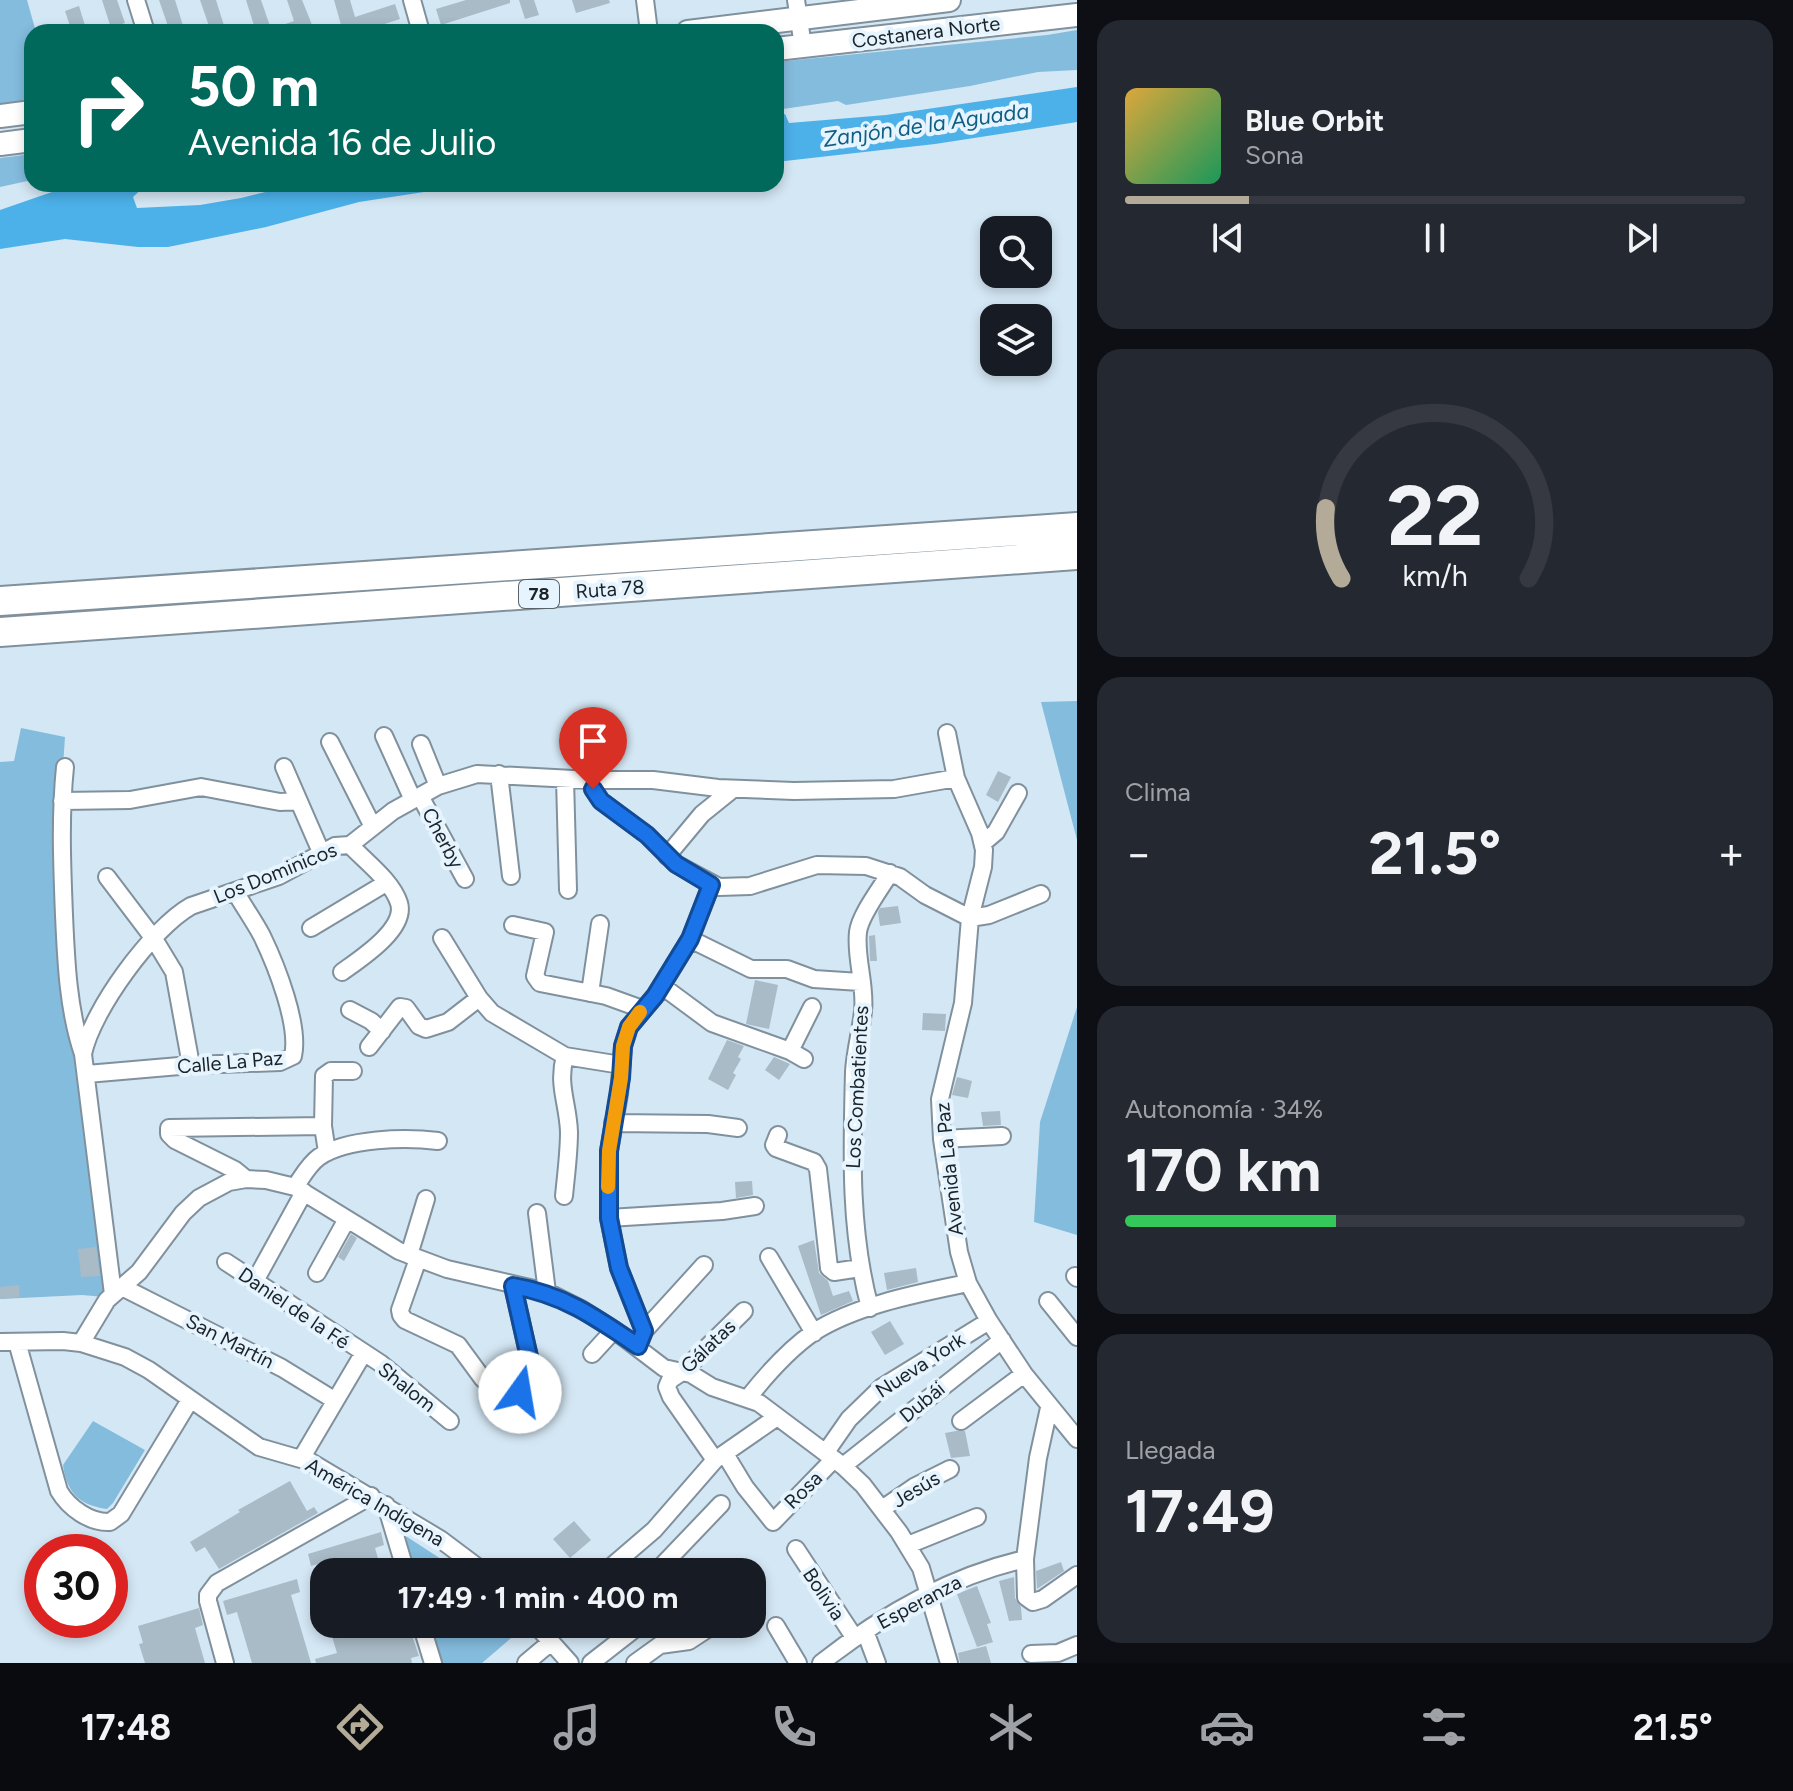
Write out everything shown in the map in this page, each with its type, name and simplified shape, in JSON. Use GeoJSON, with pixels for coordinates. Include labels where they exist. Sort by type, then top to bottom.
{"type":"FeatureCollection","features":[{"type":"Feature","properties":{"kind":"highway","name":"Ruta 78"},"geometry":{"type":"LineString","coordinates":[[0,601],[1077,527]]}},
{"type":"Feature","properties":{"kind":"highway","name":"Ruta 78"},"geometry":{"type":"LineString","coordinates":[[0,632],[1077,555]]}},
{"type":"Feature","properties":{"kind":"street"},"geometry":{"type":"LineString","coordinates":[[136,0],[144,24]]}},
{"type":"Feature","properties":{"kind":"street"},"geometry":{"type":"LineString","coordinates":[[412,0],[419,24]]}},
{"type":"Feature","properties":{"kind":"street"},"geometry":{"type":"LineString","coordinates":[[645,0],[648,24]]}},
{"type":"Feature","properties":{"kind":"street","name":"Costanera Norte"},"geometry":{"type":"LineString","coordinates":[[726,24],[797,9],[949,0]]}},
{"type":"Feature","properties":{"kind":"street"},"geometry":{"type":"LineString","coordinates":[[797,9],[803,46]]}},
{"type":"Feature","properties":{"kind":"street","name":"Costanera Norte"},"geometry":{"type":"LineString","coordinates":[[784,48],[1077,15]]}},
{"type":"Feature","properties":{"kind":"street"},"geometry":{"type":"LineString","coordinates":[[0,116],[24,113]]}},
{"type":"Feature","properties":{"kind":"street"},"geometry":{"type":"LineString","coordinates":[[0,144],[24,141]]}},
{"type":"Feature","properties":{"kind":"street","name":"Avenida La Paz"},"geometry":{"type":"LineString","coordinates":[[947,733],[956,778],[983,843],[983,867],[970,918],[963,1003],[940,1099],[942,1139],[959,1252],[968,1283],[989,1321],[1049,1408],[1077,1439]]}},
{"type":"Feature","properties":{"kind":"street","name":"Cherby"},"geometry":{"type":"LineString","coordinates":[[384,736],[416,798],[465,879]]}},
{"type":"Feature","properties":{"kind":"street"},"geometry":{"type":"LineString","coordinates":[[330,742],[373,827]]}},
{"type":"Feature","properties":{"kind":"street"},"geometry":{"type":"LineString","coordinates":[[421,744],[438,786]]}},
{"type":"Feature","properties":{"kind":"street"},"geometry":{"type":"LineString","coordinates":[[65,767],[62,801],[66,942],[74,1029],[87,1074],[117,1291]]}},
{"type":"Feature","properties":{"kind":"street"},"geometry":{"type":"LineString","coordinates":[[284,767],[321,852]]}},
{"type":"Feature","properties":{"kind":"street","name":"Los Dominicos"},"geometry":{"type":"LineString","coordinates":[[83,1054],[88,1036],[109,998],[154,939],[178,914],[191,906],[279,876],[335,846],[350,845],[438,786],[477,774],[499,774],[565,779],[653,780],[733,789],[860,791],[894,789],[956,778]]}},
{"type":"Feature","properties":{"kind":"street"},"geometry":{"type":"LineString","coordinates":[[499,774],[511,876]]}},
{"type":"Feature","properties":{"kind":"street"},"geometry":{"type":"LineString","coordinates":[[565,779],[568,890]]}},
{"type":"Feature","properties":{"kind":"street"},"geometry":{"type":"LineString","coordinates":[[592,780],[593,789],[601,801],[640,828],[676,864],[711,885],[750,886],[817,865],[866,866],[890,873],[970,918],[989,915],[1041,894]]}},
{"type":"Feature","properties":{"kind":"street"},"geometry":{"type":"LineString","coordinates":[[62,801],[130,800],[197,787],[280,802],[298,801]]}},
{"type":"Feature","properties":{"kind":"street"},"geometry":{"type":"LineString","coordinates":[[667,856],[702,814],[733,789]]}},
{"type":"Feature","properties":{"kind":"street"},"geometry":{"type":"LineString","coordinates":[[983,843],[996,832],[1018,793]]}},
{"type":"Feature","properties":{"kind":"street"},"geometry":{"type":"LineString","coordinates":[[342,972],[387,936],[400,913],[397,899],[386,883],[350,845]]}},
{"type":"Feature","properties":{"kind":"street","name":"Los Combatientes"},"geometry":{"type":"LineString","coordinates":[[870,1308],[860,1268],[851,1137],[856,1095],[854,1070],[863,1009],[858,929],[890,873]]}},
{"type":"Feature","properties":{"kind":"street"},"geometry":{"type":"LineString","coordinates":[[107,877],[154,939],[174,972],[191,1065]]}},
{"type":"Feature","properties":{"kind":"street"},"geometry":{"type":"LineString","coordinates":[[311,928],[386,883]]}},
{"type":"Feature","properties":{"kind":"street"},"geometry":{"type":"LineString","coordinates":[[711,885],[690,939],[662,986],[625,1036],[608,1183],[609,1218],[619,1268],[641,1339],[664,1368],[748,1398],[834,1459],[882,1509],[921,1568],[949,1663]]}},
{"type":"Feature","properties":{"kind":"street","name":"Calle La Paz"},"geometry":{"type":"LineString","coordinates":[[87,1074],[191,1065],[280,1062],[293,1056],[295,1048],[291,1023],[280,983],[260,933],[236,893]]}},
{"type":"Feature","properties":{"kind":"street"},"geometry":{"type":"LineString","coordinates":[[590,993],[600,924]]}},
{"type":"Feature","properties":{"kind":"street"},"geometry":{"type":"LineString","coordinates":[[513,925],[545,932],[537,980],[642,1009]]}},
{"type":"Feature","properties":{"kind":"street"},"geometry":{"type":"LineString","coordinates":[[442,938],[479,998],[492,1013],[565,1056],[621,1065]]}},
{"type":"Feature","properties":{"kind":"street"},"geometry":{"type":"LineString","coordinates":[[690,939],[751,969],[787,969],[814,979],[860,982]]}},
{"type":"Feature","properties":{"kind":"street"},"geometry":{"type":"LineString","coordinates":[[662,986],[712,1023],[797,1055],[812,1007]]}},
{"type":"Feature","properties":{"kind":"street"},"geometry":{"type":"LineString","coordinates":[[369,1047],[400,1007],[406,1008],[419,1026],[426,1029],[448,1022],[479,998]]}},
{"type":"Feature","properties":{"kind":"street"},"geometry":{"type":"LineString","coordinates":[[350,1010],[382,1031]]}},
{"type":"Feature","properties":{"kind":"street"},"geometry":{"type":"LineString","coordinates":[[564,1196],[569,1137],[560,1079],[565,1056]]}},
{"type":"Feature","properties":{"kind":"street"},"geometry":{"type":"LineString","coordinates":[[327,1152],[323,1126],[324,1076],[331,1071],[353,1071]]}},
{"type":"Feature","properties":{"kind":"street"},"geometry":{"type":"LineString","coordinates":[[613,1123],[708,1124],[738,1128]]}},
{"type":"Feature","properties":{"kind":"street"},"geometry":{"type":"LineString","coordinates":[[246,1179],[235,1170],[175,1140],[169,1134],[169,1128],[323,1126]]}},
{"type":"Feature","properties":{"kind":"street"},"geometry":{"type":"LineString","coordinates":[[778,1135],[774,1145],[776,1148],[814,1162],[818,1169],[829,1268],[834,1272],[860,1268]]}},
{"type":"Feature","properties":{"kind":"street"},"geometry":{"type":"LineString","coordinates":[[942,1139],[1002,1136]]}},
{"type":"Feature","properties":{"kind":"street"},"geometry":{"type":"LineString","coordinates":[[255,1281],[313,1163],[327,1152],[380,1140],[415,1138],[438,1141]]}},
{"type":"Feature","properties":{"kind":"street"},"geometry":{"type":"LineString","coordinates":[[81,1343],[97,1314],[146,1264],[190,1205],[216,1187],[246,1179],[266,1180],[300,1189],[388,1245],[413,1257],[513,1286],[547,1292],[614,1330],[641,1339]]}},
{"type":"Feature","properties":{"kind":"street"},"geometry":{"type":"LineString","coordinates":[[426,1199],[400,1310],[405,1320],[458,1345],[483,1379]]}},
{"type":"Feature","properties":{"kind":"street"},"geometry":{"type":"LineString","coordinates":[[609,1218],[755,1206]]}},
{"type":"Feature","properties":{"kind":"street"},"geometry":{"type":"LineString","coordinates":[[537,1213],[547,1292]]}},
{"type":"Feature","properties":{"kind":"street"},"geometry":{"type":"LineString","coordinates":[[317,1273],[347,1219]]}},
{"type":"Feature","properties":{"kind":"street"},"geometry":{"type":"LineString","coordinates":[[769,1257],[814,1333]]}},
{"type":"Feature","properties":{"kind":"street","name":"Daniel de la Fé"},"geometry":{"type":"LineString","coordinates":[[226,1262],[363,1354]]}},
{"type":"Feature","properties":{"kind":"street"},"geometry":{"type":"LineString","coordinates":[[641,1339],[704,1265]]}},
{"type":"Feature","properties":{"kind":"street"},"geometry":{"type":"LineString","coordinates":[[748,1398],[775,1366],[814,1333],[870,1308],[968,1283]]}},
{"type":"Feature","properties":{"kind":"street"},"geometry":{"type":"LineString","coordinates":[[513,1286],[529,1357],[519,1381],[525,1407]]}},
{"type":"Feature","properties":{"kind":"street","name":"San Martín"},"geometry":{"type":"LineString","coordinates":[[117,1291],[282,1368],[334,1400]]}},
{"type":"Feature","properties":{"kind":"street"},"geometry":{"type":"LineString","coordinates":[[1048,1301],[1077,1337]]}},
{"type":"Feature","properties":{"kind":"street","name":"Gálatas"},"geometry":{"type":"LineString","coordinates":[[720,1457],[668,1391],[670,1380],[744,1311]]}},
{"type":"Feature","properties":{"kind":"street","name":"Nueva York"},"geometry":{"type":"LineString","coordinates":[[834,1459],[849,1419],[882,1387],[989,1321]]}},
{"type":"Feature","properties":{"kind":"street"},"geometry":{"type":"LineString","coordinates":[[592,1354],[614,1330]]}},
{"type":"Feature","properties":{"kind":"street","name":"Dubái"},"geometry":{"type":"LineString","coordinates":[[834,1459],[1002,1340]]}},
{"type":"Feature","properties":{"kind":"street"},"geometry":{"type":"LineString","coordinates":[[8,1342],[59,1491],[68,1504],[97,1522],[110,1522],[121,1514],[190,1400]]}},
{"type":"Feature","properties":{"kind":"street","name":"América Indígena"},"geometry":{"type":"LineString","coordinates":[[8,1342],[81,1343],[125,1357],[149,1370],[259,1447],[311,1462],[386,1505],[467,1558]]}},
{"type":"Feature","properties":{"kind":"street"},"geometry":{"type":"LineString","coordinates":[[301,1459],[363,1354]]}},
{"type":"Feature","properties":{"kind":"street","name":"Shalom"},"geometry":{"type":"LineString","coordinates":[[363,1354],[412,1388],[450,1421]]}},
{"type":"Feature","properties":{"kind":"street"},"geometry":{"type":"LineString","coordinates":[[961,1421],[1024,1374]]}},
{"type":"Feature","properties":{"kind":"street"},"geometry":{"type":"LineString","coordinates":[[1049,1408],[1038,1458],[1025,1559],[1026,1597],[1033,1602],[1043,1599],[1077,1575]]}},
{"type":"Feature","properties":{"kind":"street"},"geometry":{"type":"LineString","coordinates":[[621,1558],[654,1530],[720,1457],[777,1417]]}},
{"type":"Feature","properties":{"kind":"street","name":"Rosa"},"geometry":{"type":"LineString","coordinates":[[720,1457],[773,1522],[834,1459]]}},
{"type":"Feature","properties":{"kind":"street","name":"Jesús"},"geometry":{"type":"LineString","coordinates":[[882,1509],[914,1487],[950,1469]]}},
{"type":"Feature","properties":{"kind":"street"},"geometry":{"type":"LineString","coordinates":[[225,1663],[208,1601],[211,1589],[371,1496]]}},
{"type":"Feature","properties":{"kind":"street"},"geometry":{"type":"LineString","coordinates":[[669,1558],[721,1504]]}},
{"type":"Feature","properties":{"kind":"street"},"geometry":{"type":"LineString","coordinates":[[386,1505],[402,1558]]}},
{"type":"Feature","properties":{"kind":"street"},"geometry":{"type":"LineString","coordinates":[[908,1545],[977,1517]]}},
{"type":"Feature","properties":{"kind":"street","name":"Bolivia"},"geometry":{"type":"LineString","coordinates":[[796,1549],[877,1663]]}},
{"type":"Feature","properties":{"kind":"street","name":"Esperanza"},"geometry":{"type":"LineString","coordinates":[[821,1663],[859,1634],[929,1594],[991,1567],[1025,1559]]}},
{"type":"Feature","properties":{"kind":"street"},"geometry":{"type":"LineString","coordinates":[[776,1626],[798,1663]]}},
{"type":"Feature","properties":{"kind":"street"},"geometry":{"type":"LineString","coordinates":[[425,1638],[433,1663]]}},
{"type":"Feature","properties":{"kind":"street"},"geometry":{"type":"LineString","coordinates":[[547,1638],[570,1663]]}},
{"type":"Feature","properties":{"kind":"street"},"geometry":{"type":"LineString","coordinates":[[591,1663],[623,1638]]}},
{"type":"Feature","properties":{"kind":"street"},"geometry":{"type":"LineString","coordinates":[[635,1663],[660,1645],[694,1638]]}},
{"type":"Feature","properties":{"kind":"street"},"geometry":{"type":"LineString","coordinates":[[526,1663],[551,1642]]}},
{"type":"Feature","properties":{"kind":"street"},"geometry":{"type":"LineString","coordinates":[[1031,1654],[1058,1653],[1077,1645]]}},
{"type":"Feature","properties":{"kind":"shaded area"},"geometry":{"type":"Polygon","coordinates":[[[0,0],[27,0],[34,24],[24,24],[24,101],[0,107],[0,0]]]}},
{"type":"Feature","properties":{"kind":"shaded area"},"geometry":{"type":"Polygon","coordinates":[[[1077,30],[1077,70],[1038,72],[846,105],[838,101],[784,109],[784,61],[1077,30]]]}},
{"type":"Feature","properties":{"kind":"shaded area"},"geometry":{"type":"Polygon","coordinates":[[[24,155],[24,182],[0,187],[0,158],[24,155]]]}},
{"type":"Feature","properties":{"kind":"shaded area"},"geometry":{"type":"Polygon","coordinates":[[[1077,701],[1077,840],[1041,702],[1077,701]]]}},
{"type":"Feature","properties":{"kind":"shaded area"},"geometry":{"type":"Polygon","coordinates":[[[21,728],[65,737],[58,840],[105,1297],[82,1295],[0,1299],[0,762],[14,761],[21,728]]]}},
{"type":"Feature","properties":{"kind":"shaded area"},"geometry":{"type":"Polygon","coordinates":[[[1077,1007],[1077,1235],[1034,1222],[1040,1122],[1077,1007]]]}},
{"type":"Feature","properties":{"kind":"shaded area"},"geometry":{"type":"Polygon","coordinates":[[[93,1421],[145,1450],[107,1509],[88,1504],[76,1496],[67,1483],[63,1465],[93,1421]]]}},
{"type":"Feature","properties":{"kind":"shaded area"},"geometry":{"type":"Polygon","coordinates":[[[395,1529],[440,1558],[404,1558],[395,1529]]]}},
{"type":"Feature","properties":{"kind":"shaded area"},"geometry":{"type":"Polygon","coordinates":[[[427,1638],[511,1638],[482,1663],[435,1663],[427,1638]]]}},
{"type":"Feature","properties":{"kind":"water","name":"Zanjón de la Aguada"},"geometry":{"type":"Polygon","coordinates":[[[1077,87],[1077,122],[935,144],[784,161],[784,114],[789,123],[886,115],[1077,87]]]}},
{"type":"Feature","properties":{"kind":"water"},"geometry":{"type":"Polygon","coordinates":[[[52,192],[138,192],[133,197],[137,208],[200,205],[265,192],[424,192],[359,202],[266,227],[168,247],[65,239],[0,249],[0,210],[52,192]]]}},
{"type":"Feature","properties":{"kind":"building"},"geometry":{"type":"Polygon","coordinates":[[[102,0],[117,0],[125,23],[110,24],[102,0]]]}},
{"type":"Feature","properties":{"kind":"building"},"geometry":{"type":"Polygon","coordinates":[[[159,0],[175,0],[182,24],[167,24],[159,0]]]}},
{"type":"Feature","properties":{"kind":"building"},"geometry":{"type":"Polygon","coordinates":[[[200,0],[216,0],[224,24],[208,24],[200,0]]]}},
{"type":"Feature","properties":{"kind":"building"},"geometry":{"type":"Polygon","coordinates":[[[246,0],[261,0],[269,24],[254,24],[246,0]]]}},
{"type":"Feature","properties":{"kind":"building"},"geometry":{"type":"Polygon","coordinates":[[[287,0],[302,0],[312,24],[285,24],[294,21],[287,0]]]}},
{"type":"Feature","properties":{"kind":"building"},"geometry":{"type":"Polygon","coordinates":[[[334,0],[350,0],[355,17],[395,4],[400,19],[385,24],[341,24],[334,0]]]}},
{"type":"Feature","properties":{"kind":"building"},"geometry":{"type":"Polygon","coordinates":[[[466,0],[510,0],[510,3],[444,24],[441,24],[436,9],[466,0]]]}},
{"type":"Feature","properties":{"kind":"building"},"geometry":{"type":"Polygon","coordinates":[[[519,0],[534,0],[539,15],[525,19],[519,0]]]}},
{"type":"Feature","properties":{"kind":"building"},"geometry":{"type":"Polygon","coordinates":[[[572,0],[609,0],[610,3],[576,13],[572,0]]]}},
{"type":"Feature","properties":{"kind":"building"},"geometry":{"type":"Polygon","coordinates":[[[79,6],[85,24],[69,24],[65,11],[79,6]]]}},
{"type":"Feature","properties":{"kind":"building"},"geometry":{"type":"Polygon","coordinates":[[[998,771],[1011,777],[998,802],[986,795],[998,771]]]}},
{"type":"Feature","properties":{"kind":"building"},"geometry":{"type":"Polygon","coordinates":[[[898,906],[901,923],[880,926],[880,908],[898,906]]]}},
{"type":"Feature","properties":{"kind":"building"},"geometry":{"type":"Polygon","coordinates":[[[875,935],[877,961],[870,961],[869,936],[875,935]]]}},
{"type":"Feature","properties":{"kind":"building"},"geometry":{"type":"Polygon","coordinates":[[[755,980],[778,985],[769,1029],[746,1024],[755,980]]]}},
{"type":"Feature","properties":{"kind":"building"},"geometry":{"type":"Polygon","coordinates":[[[923,1013],[946,1014],[945,1031],[922,1030],[923,1013]]]}},
{"type":"Feature","properties":{"kind":"building"},"geometry":{"type":"Polygon","coordinates":[[[727,1040],[744,1046],[728,1090],[708,1079],[727,1040]]]}},
{"type":"Feature","properties":{"kind":"building"},"geometry":{"type":"Polygon","coordinates":[[[774,1057],[790,1064],[779,1080],[765,1070],[774,1057]]]}},
{"type":"Feature","properties":{"kind":"building"},"geometry":{"type":"Polygon","coordinates":[[[957,1077],[972,1081],[968,1098],[952,1095],[957,1077]]]}},
{"type":"Feature","properties":{"kind":"building"},"geometry":{"type":"Polygon","coordinates":[[[1000,1111],[1001,1125],[983,1126],[981,1112],[1000,1111]]]}},
{"type":"Feature","properties":{"kind":"building"},"geometry":{"type":"Polygon","coordinates":[[[752,1181],[753,1195],[736,1198],[735,1182],[752,1181]]]}},
{"type":"Feature","properties":{"kind":"building"},"geometry":{"type":"Polygon","coordinates":[[[351,1234],[357,1238],[344,1261],[338,1257],[351,1234]]]}},
{"type":"Feature","properties":{"kind":"building"},"geometry":{"type":"Polygon","coordinates":[[[814,1240],[819,1273],[828,1281],[833,1296],[849,1291],[853,1301],[821,1315],[798,1246],[814,1240]]]}},
{"type":"Feature","properties":{"kind":"building"},"geometry":{"type":"Polygon","coordinates":[[[96,1247],[100,1276],[81,1277],[78,1249],[96,1247]]]}},
{"type":"Feature","properties":{"kind":"building"},"geometry":{"type":"Polygon","coordinates":[[[916,1268],[918,1282],[887,1290],[884,1273],[916,1268]]]}},
{"type":"Feature","properties":{"kind":"building"},"geometry":{"type":"Polygon","coordinates":[[[19,1285],[20,1297],[0,1299],[0,1287],[19,1285]]]}},
{"type":"Feature","properties":{"kind":"building"},"geometry":{"type":"Polygon","coordinates":[[[890,1321],[904,1344],[885,1355],[871,1332],[890,1321]]]}},
{"type":"Feature","properties":{"kind":"building"},"geometry":{"type":"Polygon","coordinates":[[[965,1431],[970,1456],[951,1458],[945,1433],[965,1431]]]}},
{"type":"Feature","properties":{"kind":"building"},"geometry":{"type":"Polygon","coordinates":[[[290,1481],[307,1511],[314,1507],[318,1513],[219,1569],[205,1547],[196,1552],[190,1542],[290,1481]]]}},
{"type":"Feature","properties":{"kind":"building"},"geometry":{"type":"Polygon","coordinates":[[[574,1521],[591,1540],[570,1558],[553,1539],[574,1521]]]}},
{"type":"Feature","properties":{"kind":"building"},"geometry":{"type":"Polygon","coordinates":[[[381,1532],[384,1545],[375,1548],[378,1558],[310,1558],[310,1562],[308,1554],[381,1532]]]}},
{"type":"Feature","properties":{"kind":"building"},"geometry":{"type":"Polygon","coordinates":[[[1061,1562],[1064,1571],[1037,1589],[1036,1571],[1061,1562]]]}},
{"type":"Feature","properties":{"kind":"building"},"geometry":{"type":"Polygon","coordinates":[[[1014,1577],[1015,1598],[1021,1607],[1022,1620],[1009,1621],[999,1581],[1014,1577]]]}},
{"type":"Feature","properties":{"kind":"building"},"geometry":{"type":"Polygon","coordinates":[[[297,1579],[300,1592],[291,1595],[311,1663],[252,1663],[237,1612],[227,1615],[223,1601],[297,1579]]]}},
{"type":"Feature","properties":{"kind":"building"},"geometry":{"type":"Polygon","coordinates":[[[977,1586],[991,1623],[987,1624],[993,1642],[977,1647],[957,1594],[977,1586]]]}},
{"type":"Feature","properties":{"kind":"building"},"geometry":{"type":"Polygon","coordinates":[[[199,1608],[203,1625],[195,1628],[205,1663],[145,1663],[138,1626],[199,1608]]]}},
{"type":"Feature","properties":{"kind":"building"},"geometry":{"type":"Polygon","coordinates":[[[332,1638],[413,1638],[419,1656],[411,1658],[412,1663],[316,1663],[315,1659],[337,1653],[332,1638]]]}},
{"type":"Feature","properties":{"kind":"building"},"geometry":{"type":"Polygon","coordinates":[[[986,1646],[991,1663],[960,1663],[958,1653],[986,1646]]]}},
{"type":"Feature","properties":{"kind":"slow traffic"},"geometry":{"type":"LineString","coordinates":[[608,1187],[609,1151],[623,1046],[629,1027],[640,1012]]}},
{"type":"Feature","properties":{"kind":"route"},"geometry":{"type":"LineString","coordinates":[[520,1392],[519,1381],[529,1357],[513,1286],[547,1292],[581,1309],[638,1346],[644,1331],[619,1268],[609,1218],[609,1151],[623,1046],[629,1027],[662,986],[690,939],[711,885],[676,864],[632,821],[601,801],[593,789]]}}]}
